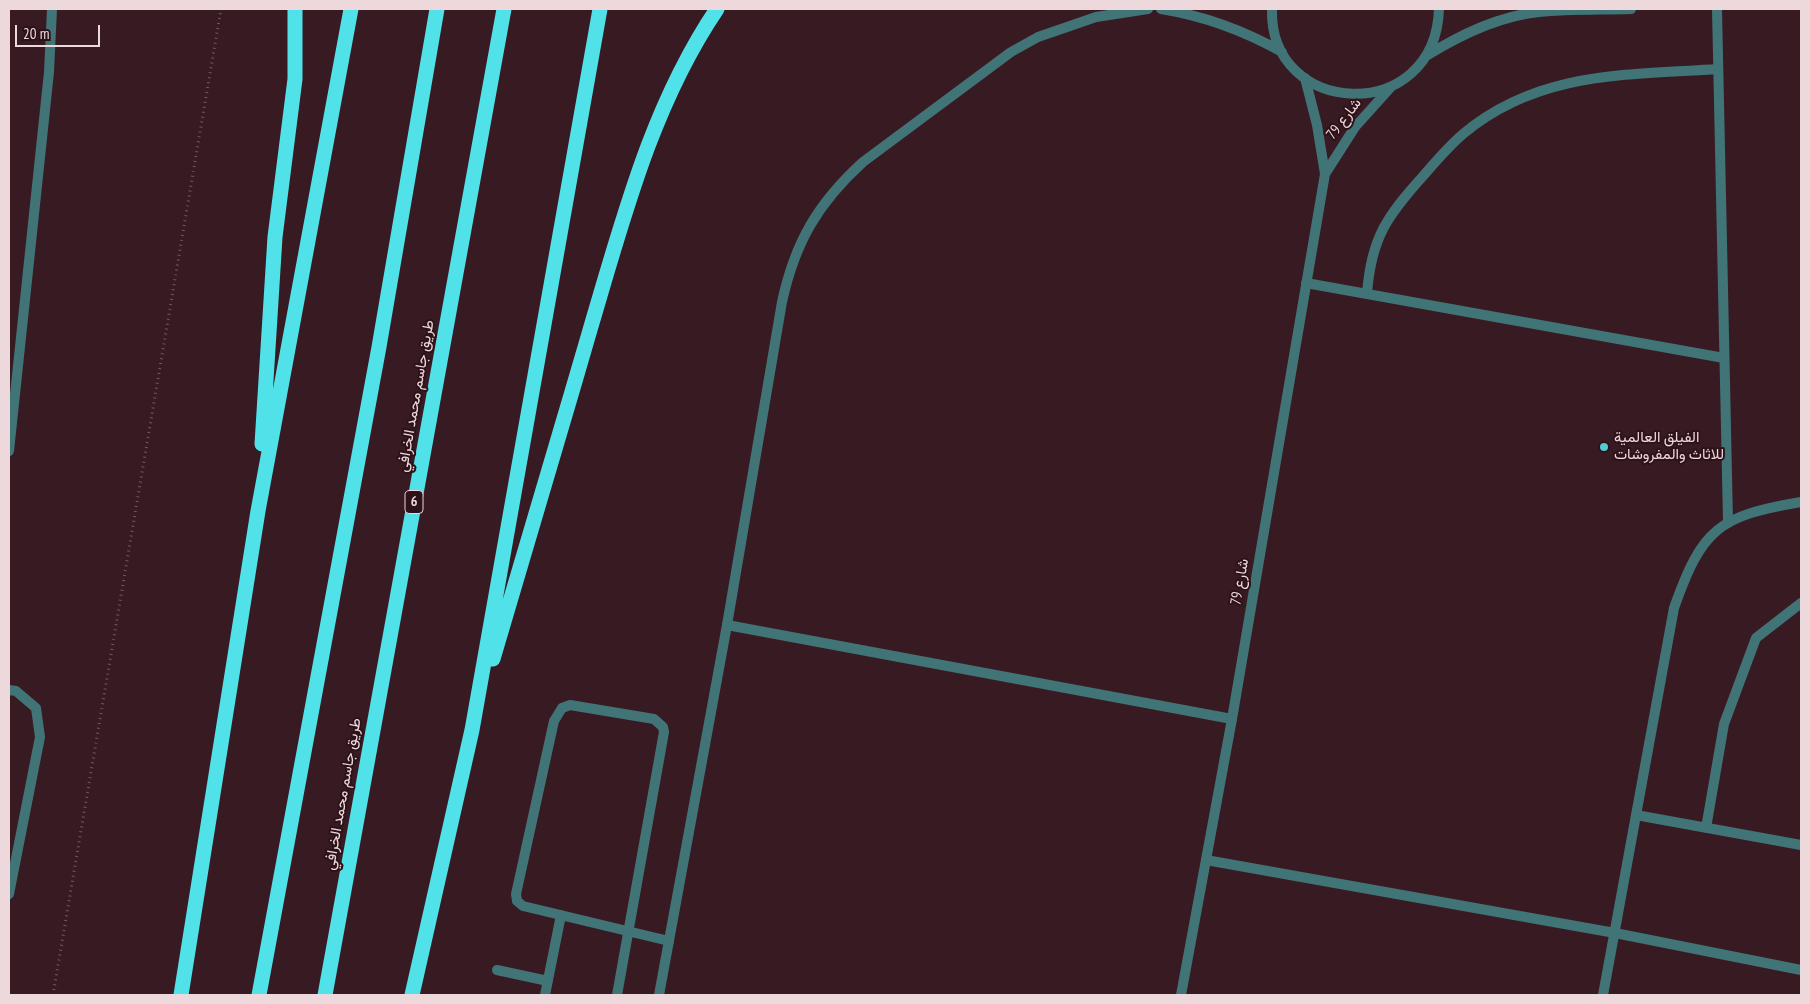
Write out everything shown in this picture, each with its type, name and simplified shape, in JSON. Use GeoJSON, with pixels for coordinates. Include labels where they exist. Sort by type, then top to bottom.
{"type":"FeatureCollection","features":[{"type":"Feature","properties":{"kind":"highway"},"geometry":{"type":"LineString","coordinates":[[258,511],[275,237],[295,79],[295,9]]}},
{"type":"Feature","properties":{"kind":"highway"},"geometry":{"type":"LineString","coordinates":[[181,995],[258,511],[351,9]]}},
{"type":"Feature","properties":{"kind":"highway"},"geometry":{"type":"LineString","coordinates":[[259,995],[379,347],[437,9]]}},
{"type":"Feature","properties":{"kind":"highway","name":"طريق جاسم محمد الخرافي"},"geometry":{"type":"LineString","coordinates":[[325,995],[504,9]]}},
{"type":"Feature","properties":{"kind":"highway"},"geometry":{"type":"LineString","coordinates":[[412,995],[472,730],[600,9]]}},
{"type":"Feature","properties":{"kind":"highway"},"geometry":{"type":"LineString","coordinates":[[472,730],[616,243],[654,127],[693,44],[717,9]]}},
{"type":"Feature","properties":{"kind":"street"},"geometry":{"type":"LineString","coordinates":[[9,445],[49,72],[52,9]]}},
{"type":"Feature","properties":{"kind":"street"},"geometry":{"type":"LineString","coordinates":[[659,995],[727,624],[788,275],[797,249],[824,201],[863,162],[1012,52],[1038,37],[1074,23],[1126,11],[1148,9]]}},
{"type":"Feature","properties":{"kind":"street"},"geometry":{"type":"LineString","coordinates":[[1162,9],[1209,19],[1234,28],[1282,52]]}},
{"type":"Feature","properties":{"kind":"street"},"geometry":{"type":"LineString","coordinates":[[1272,9],[1275,36],[1282,52],[1292,66],[1305,78],[1325,89],[1347,95],[1370,94],[1392,86],[1410,74],[1425,57],[1434,40],[1439,9]]}},
{"type":"Feature","properties":{"kind":"street"},"geometry":{"type":"LineString","coordinates":[[1525,9],[1538,12]]}},
{"type":"Feature","properties":{"kind":"street"},"geometry":{"type":"LineString","coordinates":[[1425,57],[1446,44],[1490,24],[1538,12],[1631,9]]}},
{"type":"Feature","properties":{"kind":"street"},"geometry":{"type":"LineString","coordinates":[[1717,9],[1728,522]]}},
{"type":"Feature","properties":{"kind":"street"},"geometry":{"type":"LineString","coordinates":[[1367,294],[1374,248],[1383,227],[1395,207],[1464,134],[1492,114],[1524,97],[1557,85],[1592,78],[1718,69]]}},
{"type":"Feature","properties":{"kind":"street","name":"شارع 79"},"geometry":{"type":"LineString","coordinates":[[1180,995],[1232,719],[1325,174],[1318,125],[1305,78]]}},
{"type":"Feature","properties":{"kind":"street","name":"شارع 79"},"geometry":{"type":"LineString","coordinates":[[1325,174],[1355,127],[1392,86]]}},
{"type":"Feature","properties":{"kind":"street"},"geometry":{"type":"LineString","coordinates":[[1306,284],[1724,358]]}},
{"type":"Feature","properties":{"kind":"street"},"geometry":{"type":"LineString","coordinates":[[1603,995],[1674,608],[1689,567],[1705,542],[1728,522],[1764,508],[1801,502]]}},
{"type":"Feature","properties":{"kind":"street"},"geometry":{"type":"LineString","coordinates":[[1706,828],[1724,724],[1756,638],[1801,603]]}},
{"type":"Feature","properties":{"kind":"street"},"geometry":{"type":"LineString","coordinates":[[727,624],[1232,719]]}},
{"type":"Feature","properties":{"kind":"street"},"geometry":{"type":"LineString","coordinates":[[9,690],[16,691],[36,708],[40,737],[9,894]]}},
{"type":"Feature","properties":{"kind":"street"},"geometry":{"type":"LineString","coordinates":[[617,995],[629,931],[664,732],[663,726],[654,719],[577,704],[570,705],[557,714],[516,898],[523,906],[629,931],[669,941]]}},
{"type":"Feature","properties":{"kind":"street"},"geometry":{"type":"LineString","coordinates":[[1636,815],[1801,845]]}},
{"type":"Feature","properties":{"kind":"street"},"geometry":{"type":"LineString","coordinates":[[1206,860],[1615,933],[1801,970]]}},
{"type":"Feature","properties":{"kind":"street"},"geometry":{"type":"LineString","coordinates":[[545,995],[560,915]]}},
{"type":"Feature","properties":{"kind":"street"},"geometry":{"type":"LineString","coordinates":[[497,970],[548,980]]}},
{"type":"Feature","properties":{"kind":"path"},"geometry":{"type":"LineString","coordinates":[[53,995],[222,9]]}},
{"type":"Feature","properties":{"kind":"place","name":"الفيلق العالمية للاثاث والمفروشات"},"geometry":{"type":"Point","coordinates":[1604,447]}}]}
